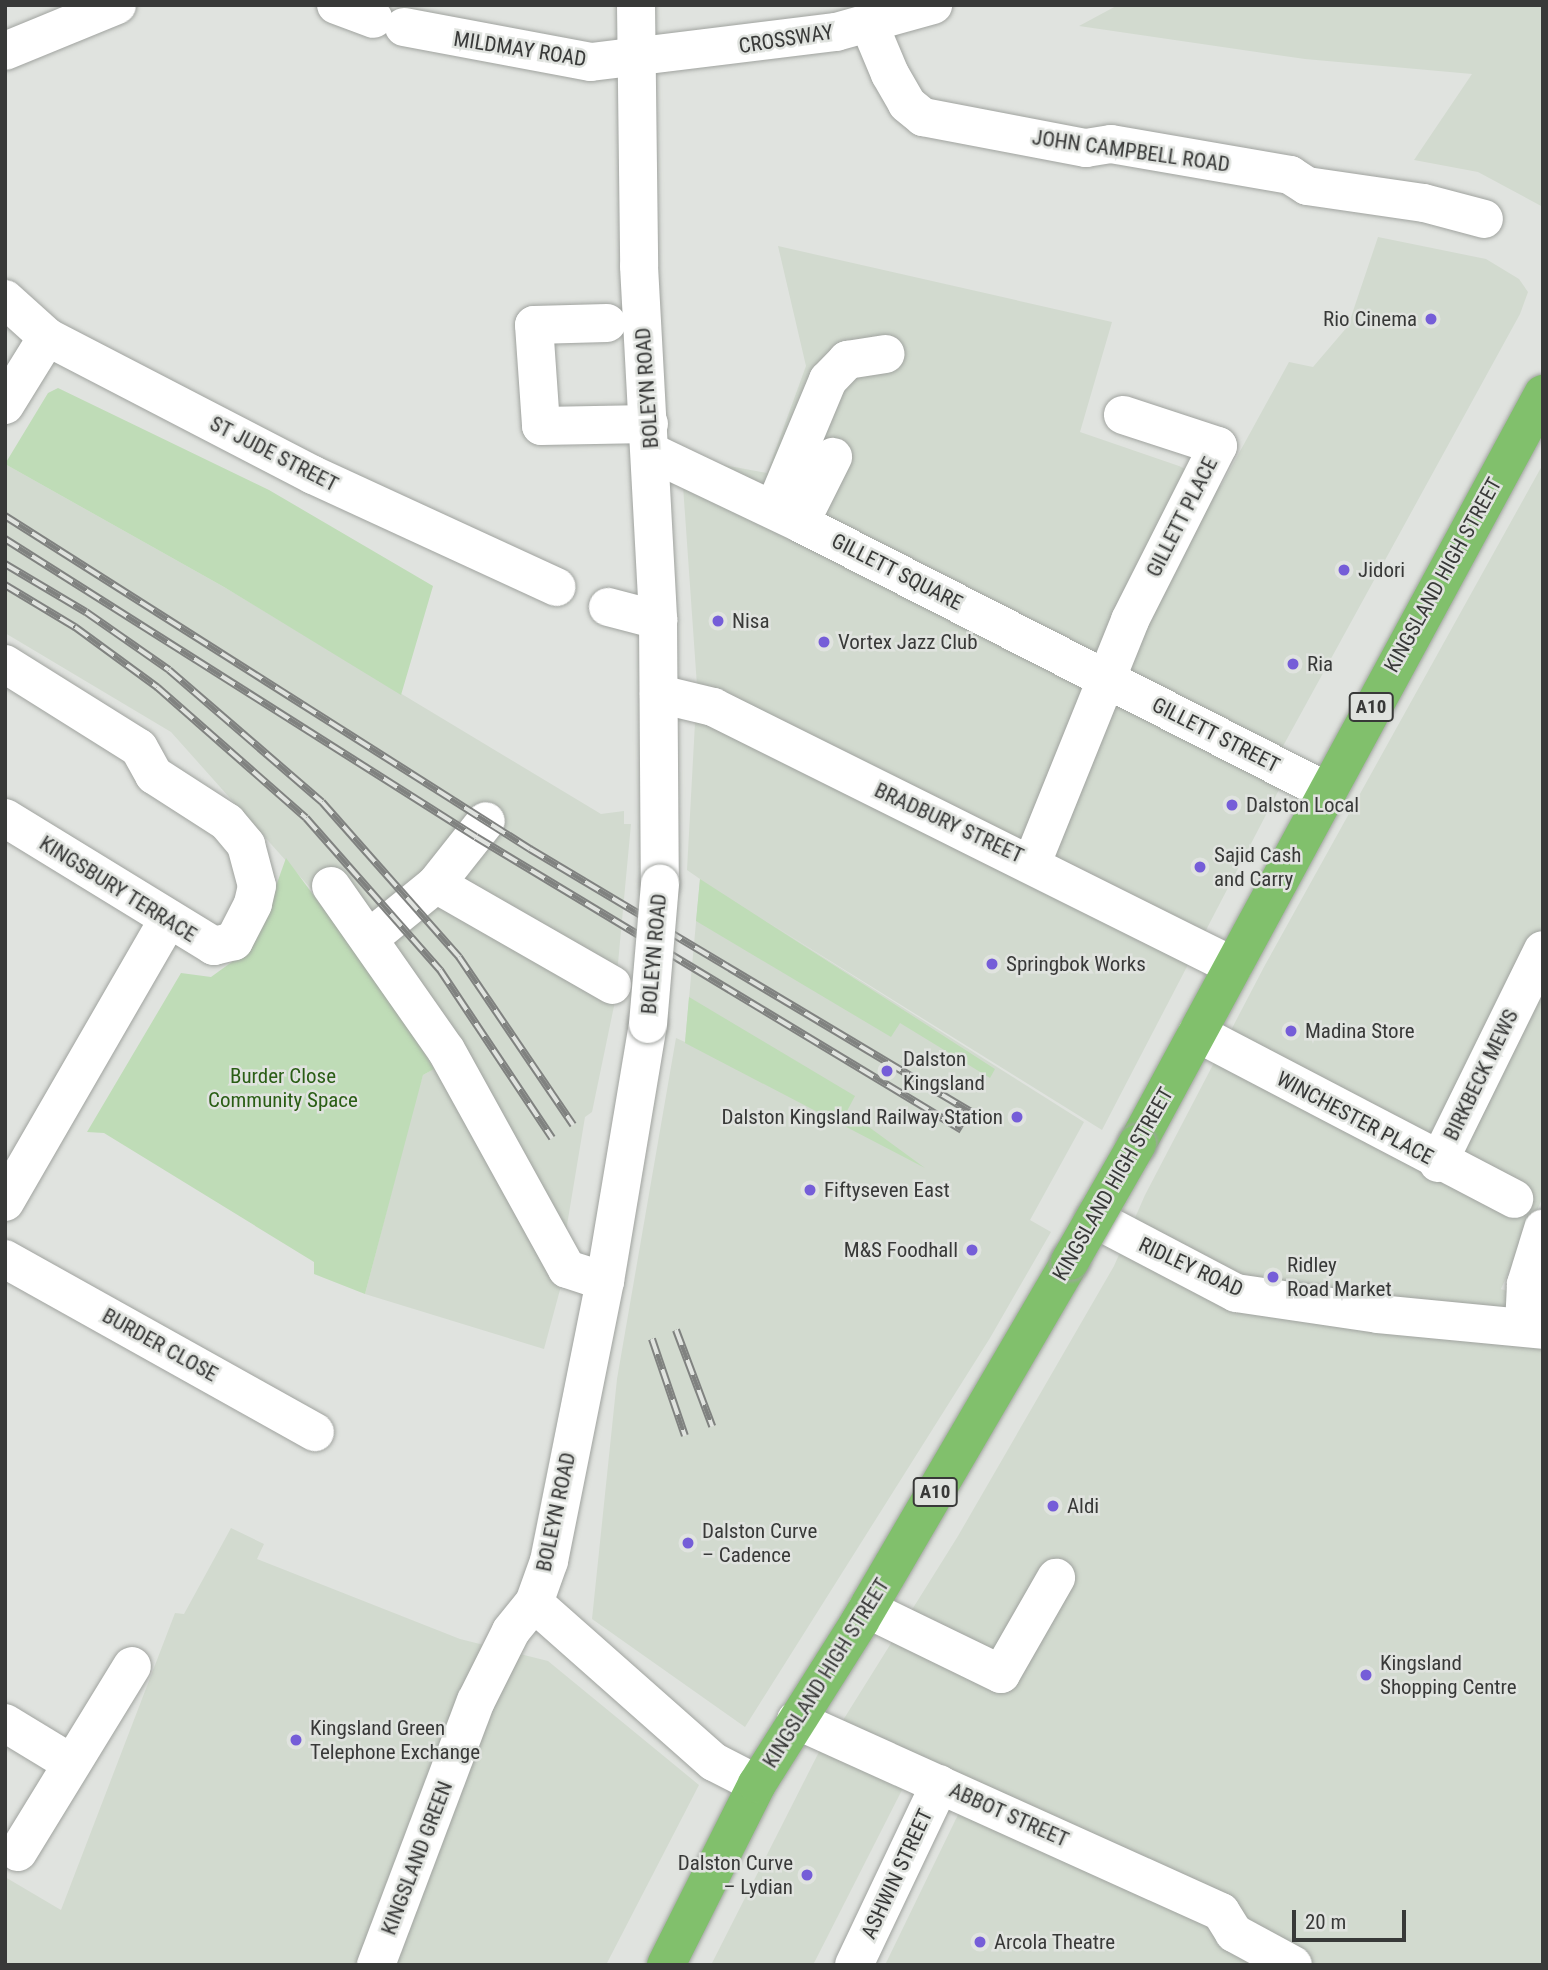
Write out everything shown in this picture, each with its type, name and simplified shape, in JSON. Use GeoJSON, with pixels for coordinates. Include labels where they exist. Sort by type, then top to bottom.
{"type":"FeatureCollection","features":[{"type":"Feature","properties":{"kind":"highway","name":"KINGSLAND HIGH STREET"},"geometry":{"type":"LineString","coordinates":[[666,1965],[757,1784],[867,1609],[1137,1144],[1543,394]]}},
{"type":"Feature","properties":{"kind":"street"},"geometry":{"type":"LineString","coordinates":[[5,51],[117,5]]}},
{"type":"Feature","properties":{"kind":"street","name":"MILDMAY ROAD"},"geometry":{"type":"LineString","coordinates":[[337,5],[389,23],[576,61],[636,59]]}},
{"type":"Feature","properties":{"kind":"street","name":"BOLEYN ROAD"},"geometry":{"type":"LineString","coordinates":[[534,1603],[549,1561],[605,1281],[648,1024],[660,884],[658,620],[639,266],[636,5]]}},
{"type":"Feature","properties":{"kind":"street","name":"CROSSWAY"},"geometry":{"type":"LineString","coordinates":[[636,59],[869,24],[933,5]]}},
{"type":"Feature","properties":{"kind":"street","name":"JOHN CAMPBELL ROAD"},"geometry":{"type":"LineString","coordinates":[[869,24],[890,74],[907,104],[923,117],[1086,148],[1111,144],[1290,175],[1307,186],[1424,202],[1484,219]]}},
{"type":"Feature","properties":{"kind":"street","name":"ST JUDE STREET"},"geometry":{"type":"LineString","coordinates":[[5,299],[47,337],[313,475],[557,587]]}},
{"type":"Feature","properties":{"kind":"street"},"geometry":{"type":"LineString","coordinates":[[607,323],[534,325],[541,426],[650,438],[787,516]]}},
{"type":"Feature","properties":{"kind":"street"},"geometry":{"type":"LineString","coordinates":[[5,405],[47,337]]}},
{"type":"Feature","properties":{"kind":"street"},"geometry":{"type":"LineString","coordinates":[[787,516],[828,380],[846,360],[886,355]]}},
{"type":"Feature","properties":{"kind":"street","name":"GILLETT PLACE"},"geometry":{"type":"LineString","coordinates":[[1105,679],[1130,620],[1218,446],[1123,415]]}},
{"type":"Feature","properties":{"kind":"street"},"geometry":{"type":"LineString","coordinates":[[787,516],[833,457]]}},
{"type":"Feature","properties":{"kind":"street","name":"GILLETT SQUARE"},"geometry":{"type":"LineString","coordinates":[[787,516],[1105,679]]}},
{"type":"Feature","properties":{"kind":"street"},"geometry":{"type":"LineString","coordinates":[[608,607],[658,620]]}},
{"type":"Feature","properties":{"kind":"street","name":"KINGSBURY TERRACE"},"geometry":{"type":"LineString","coordinates":[[5,664],[139,748],[154,775],[227,822],[246,845],[257,886],[234,941],[214,946],[5,818]]}},
{"type":"Feature","properties":{"kind":"street"},"geometry":{"type":"LineString","coordinates":[[1032,863],[1105,679]]}},
{"type":"Feature","properties":{"kind":"street","name":"GILLETT STREET"},"geometry":{"type":"LineString","coordinates":[[1105,679],[1326,791]]}},
{"type":"Feature","properties":{"kind":"street","name":"BRADBURY STREET"},"geometry":{"type":"LineString","coordinates":[[659,694],[713,707],[1032,863],[1233,966]]}},
{"type":"Feature","properties":{"kind":"street"},"geometry":{"type":"LineString","coordinates":[[371,937],[436,884],[486,821]]}},
{"type":"Feature","properties":{"kind":"street"},"geometry":{"type":"LineString","coordinates":[[436,884],[612,985]]}},
{"type":"Feature","properties":{"kind":"street"},"geometry":{"type":"LineString","coordinates":[[331,886],[371,937],[481,1107],[567,1269],[605,1281]]}},
{"type":"Feature","properties":{"kind":"street"},"geometry":{"type":"LineString","coordinates":[[5,1202],[169,920]]}},
{"type":"Feature","properties":{"kind":"street","name":"BIRKBECK MEWS"},"geometry":{"type":"LineString","coordinates":[[1438,1163],[1543,950]]}},
{"type":"Feature","properties":{"kind":"street","name":"WINCHESTER PLACE"},"geometry":{"type":"LineString","coordinates":[[1197,1033],[1438,1163],[1514,1199]]}},
{"type":"Feature","properties":{"kind":"street","name":"RIDLEY ROAD"},"geometry":{"type":"LineString","coordinates":[[1095,1219],[1236,1293],[1378,1314],[1533,1328]]}},
{"type":"Feature","properties":{"kind":"street"},"geometry":{"type":"LineString","coordinates":[[1533,1328],[1526,1284],[1543,1229]]}},
{"type":"Feature","properties":{"kind":"street","name":"BURDER CLOSE"},"geometry":{"type":"LineString","coordinates":[[5,1259],[315,1432]]}},
{"type":"Feature","properties":{"kind":"street"},"geometry":{"type":"LineString","coordinates":[[867,1609],[1001,1674],[1056,1578]]}},
{"type":"Feature","properties":{"kind":"street"},"geometry":{"type":"LineString","coordinates":[[534,1603],[714,1762],[757,1784]]}},
{"type":"Feature","properties":{"kind":"street","name":"KINGSLAND GREEN"},"geometry":{"type":"LineString","coordinates":[[376,1965],[476,1701],[511,1631],[534,1603]]}},
{"type":"Feature","properties":{"kind":"street"},"geometry":{"type":"LineString","coordinates":[[18,1852],[132,1667]]}},
{"type":"Feature","properties":{"kind":"street","name":"ABBOT STREET"},"geometry":{"type":"LineString","coordinates":[[796,1720],[1221,1912],[1234,1933],[1293,1965]]}},
{"type":"Feature","properties":{"kind":"street"},"geometry":{"type":"LineString","coordinates":[[5,1723],[71,1763]]}},
{"type":"Feature","properties":{"kind":"street","name":"ASHWIN STREET"},"geometry":{"type":"LineString","coordinates":[[854,1965],[940,1784]]}},
{"type":"Feature","properties":{"kind":"shaded area"},"geometry":{"type":"Polygon","coordinates":[[[1118,5],[1543,5],[1543,207],[1478,172],[1414,160],[1472,74],[1305,59],[1079,26],[1118,5]]]}},
{"type":"Feature","properties":{"kind":"shaded area"},"geometry":{"type":"Polygon","coordinates":[[[1378,237],[1486,259],[1519,279],[1528,292],[1520,314],[1271,768],[1283,782],[1102,1130],[766,921],[1084,1122],[1030,1220],[1051,1232],[990,1338],[745,1727],[592,1619],[617,1379],[676,1038],[685,1042],[700,879],[687,870],[697,686],[681,457],[767,473],[806,366],[778,246],[1112,322],[1080,432],[1179,466],[1221,486],[1289,362],[1313,367],[1348,326],[1378,237]]]}},
{"type":"Feature","properties":{"kind":"shaded area"},"geometry":{"type":"Polygon","coordinates":[[[5,464],[224,587],[601,814],[624,811],[624,824],[631,824],[614,1006],[592,1112],[585,1117],[565,1237],[571,1249],[544,1349],[365,1294],[417,1094],[423,1075],[434,1069],[313,891],[171,732],[5,633],[5,464]]]}},
{"type":"Feature","properties":{"kind":"shaded area"},"geometry":{"type":"Polygon","coordinates":[[[1543,464],[1543,1197],[1501,1289],[1543,1303],[1543,1965],[885,1965],[971,1788],[840,1725],[958,1536],[1114,1266],[1145,1195],[1265,965],[1543,464]]]}},
{"type":"Feature","properties":{"kind":"shaded area"},"geometry":{"type":"Polygon","coordinates":[[[231,1528],[264,1544],[257,1559],[460,1639],[548,1661],[699,1785],[606,1965],[5,1965],[5,1877],[61,1910],[175,1613],[184,1614],[231,1528]]]}},
{"type":"Feature","properties":{"kind":"shaded area","name":"Dalston Curve – Lydian"},"geometry":{"type":"Polygon","coordinates":[[[820,1750],[903,1788],[813,1965],[711,1965],[820,1750]]]}},
{"type":"Feature","properties":{"kind":"green space"},"geometry":{"type":"Polygon","coordinates":[[[58,388],[269,490],[433,586],[401,695],[224,587],[5,464],[48,393],[58,388]]]}},
{"type":"Feature","properties":{"kind":"green space","name":"Burder Close Community Space"},"geometry":{"type":"Polygon","coordinates":[[[286,858],[394,1004],[434,1069],[423,1075],[365,1294],[314,1274],[314,1262],[104,1133],[87,1132],[181,973],[211,977],[236,959],[272,897],[286,858]]]}},
{"type":"Feature","properties":{"kind":"green space"},"geometry":{"type":"Polygon","coordinates":[[[700,879],[995,1069],[990,1078],[900,1023],[891,1037],[696,921],[700,879]]]}},
{"type":"Feature","properties":{"kind":"green space"},"geometry":{"type":"Polygon","coordinates":[[[689,997],[855,1096],[847,1111],[925,1168],[685,1043],[689,997]]]}},
{"type":"Feature","properties":{"kind":"railway"},"geometry":{"type":"LineString","coordinates":[[5,516],[530,849],[971,1112]]}},
{"type":"Feature","properties":{"kind":"railway"},"geometry":{"type":"LineString","coordinates":[[5,539],[476,837],[962,1130]]}},
{"type":"Feature","properties":{"kind":"railway"},"geometry":{"type":"LineString","coordinates":[[5,564],[86,612],[169,670],[322,802],[459,957],[573,1125]]}},
{"type":"Feature","properties":{"kind":"railway"},"geometry":{"type":"LineString","coordinates":[[5,585],[75,627],[157,687],[306,818],[440,970],[552,1138]]}},
{"type":"Feature","properties":{"kind":"railway"},"geometry":{"type":"LineString","coordinates":[[676,1330],[712,1426]]}},
{"type":"Feature","properties":{"kind":"railway"},"geometry":{"type":"LineString","coordinates":[[652,1339],[685,1436]]}},
{"type":"Feature","properties":{"kind":"place","name":"Rio Cinema"},"geometry":{"type":"Point","coordinates":[1431,319]}},
{"type":"Feature","properties":{"kind":"place","name":"Jidori"},"geometry":{"type":"Point","coordinates":[1344,570]}},
{"type":"Feature","properties":{"kind":"place","name":"Nisa"},"geometry":{"type":"Point","coordinates":[718,621]}},
{"type":"Feature","properties":{"kind":"place","name":"Vortex Jazz Club"},"geometry":{"type":"Point","coordinates":[824,642]}},
{"type":"Feature","properties":{"kind":"place","name":"Ria"},"geometry":{"type":"Point","coordinates":[1293,664]}},
{"type":"Feature","properties":{"kind":"place","name":"Dalston Local"},"geometry":{"type":"Point","coordinates":[1232,805]}},
{"type":"Feature","properties":{"kind":"place","name":"Sajid Cash and Carry"},"geometry":{"type":"Point","coordinates":[1200,867]}},
{"type":"Feature","properties":{"kind":"place","name":"Springbok Works"},"geometry":{"type":"Point","coordinates":[992,964]}},
{"type":"Feature","properties":{"kind":"place","name":"Madina Store"},"geometry":{"type":"Point","coordinates":[1291,1031]}},
{"type":"Feature","properties":{"kind":"place","name":"Dalston Kingsland"},"geometry":{"type":"Point","coordinates":[887,1071]}},
{"type":"Feature","properties":{"kind":"place","name":"Dalston Kingsland Railway Station"},"geometry":{"type":"Point","coordinates":[1017,1117]}},
{"type":"Feature","properties":{"kind":"place","name":"Fiftyseven East"},"geometry":{"type":"Point","coordinates":[810,1190]}},
{"type":"Feature","properties":{"kind":"place","name":"M&S Foodhall"},"geometry":{"type":"Point","coordinates":[972,1250]}},
{"type":"Feature","properties":{"kind":"place","name":"Ridley Road Market"},"geometry":{"type":"Point","coordinates":[1273,1277]}},
{"type":"Feature","properties":{"kind":"place","name":"Aldi"},"geometry":{"type":"Point","coordinates":[1053,1506]}},
{"type":"Feature","properties":{"kind":"place","name":"Dalston Curve – Cadence"},"geometry":{"type":"Point","coordinates":[688,1543]}},
{"type":"Feature","properties":{"kind":"place","name":"Kingsland Shopping Centre"},"geometry":{"type":"Point","coordinates":[1366,1675]}},
{"type":"Feature","properties":{"kind":"place","name":"Kingsland Green Telephone Exchange"},"geometry":{"type":"Point","coordinates":[296,1740]}},
{"type":"Feature","properties":{"kind":"place","name":"Dalston Curve – Lydian"},"geometry":{"type":"Point","coordinates":[807,1875]}},
{"type":"Feature","properties":{"kind":"place","name":"Arcola Theatre"},"geometry":{"type":"Point","coordinates":[980,1942]}}]}
